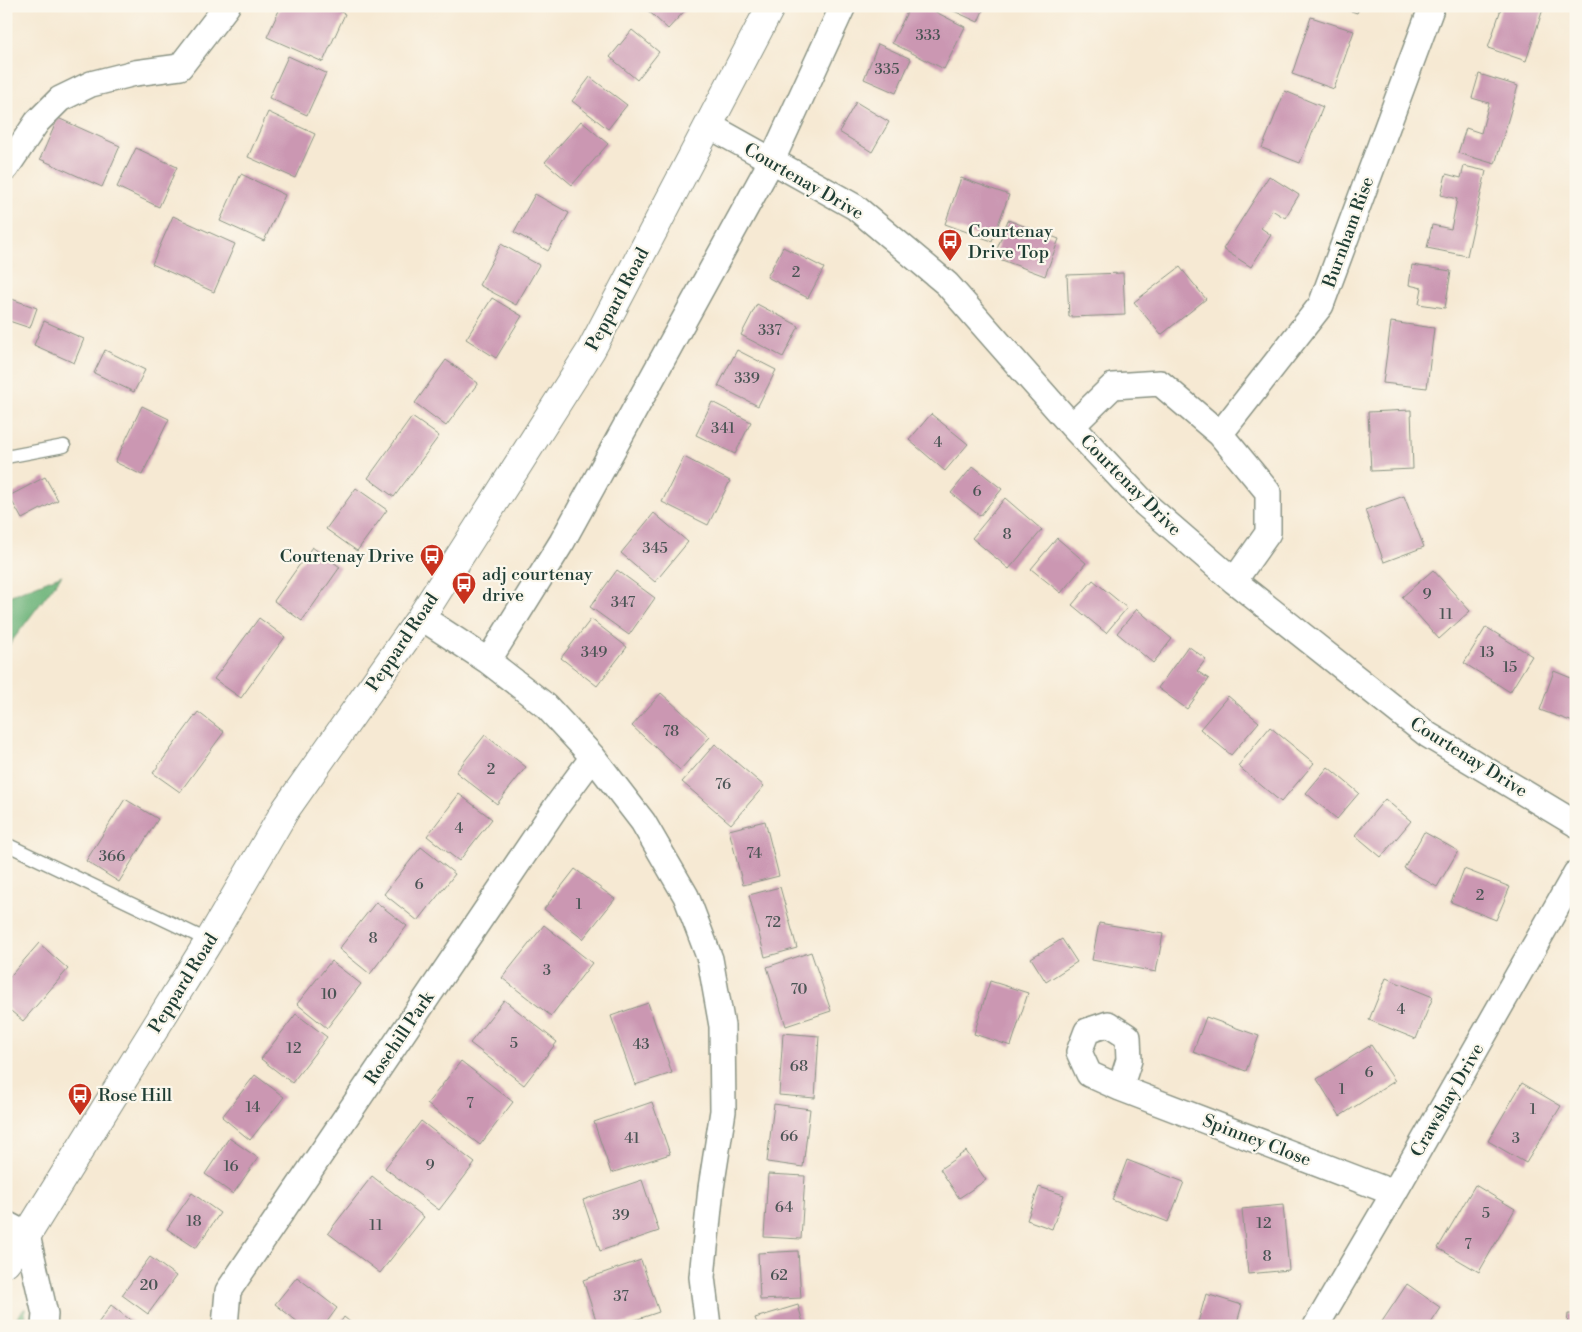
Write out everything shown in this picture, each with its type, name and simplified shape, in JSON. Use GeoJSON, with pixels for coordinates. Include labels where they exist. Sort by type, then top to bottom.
{"type":"FeatureCollection","features":[{"type":"Feature","properties":{"kind":"main road","name":"Peppard Road"},"geometry":{"type":"LineString","coordinates":[[6,1262],[17,1230],[209,941],[286,809],[421,616],[591,350],[771,6]]}},
{"type":"Feature","properties":{"kind":"street"},"geometry":{"type":"LineString","coordinates":[[6,168],[37,122],[60,99],[92,84],[136,73],[180,67],[227,6]]}},
{"type":"Feature","properties":{"kind":"street"},"geometry":{"type":"LineString","coordinates":[[488,661],[562,542],[772,160],[843,6]]}},
{"type":"Feature","properties":{"kind":"street","name":"Burnham Rise"},"geometry":{"type":"LineString","coordinates":[[1220,434],[1321,305],[1432,6]]}},
{"type":"Feature","properties":{"kind":"street","name":"Courtenay Drive"},"geometry":{"type":"LineString","coordinates":[[708,125],[855,207],[947,284],[1072,426],[1145,504],[1234,581],[1428,735],[1576,824]]}},
{"type":"Feature","properties":{"kind":"street"},"geometry":{"type":"LineString","coordinates":[[1072,426],[1113,386],[1160,384],[1220,434],[1268,492],[1268,533],[1234,581]]}},
{"type":"Feature","properties":{"kind":"street"},"geometry":{"type":"LineString","coordinates":[[421,616],[488,661],[546,706],[593,757],[643,822],[686,896],[710,959],[722,1026],[723,1111],[702,1277],[708,1326]]}},
{"type":"Feature","properties":{"kind":"street","name":"Rosehill Park"},"geometry":{"type":"LineString","coordinates":[[225,1326],[228,1291],[556,806],[593,757]]}},
{"type":"Feature","properties":{"kind":"street","name":"Crawshay Drive"},"geometry":{"type":"LineString","coordinates":[[1316,1326],[1576,873]]}},
{"type":"Feature","properties":{"kind":"street","name":"Spinney Close"},"geometry":{"type":"LineString","coordinates":[[1120,1088],[1394,1193]]}},
{"type":"Feature","properties":{"kind":"street"},"geometry":{"type":"LineString","coordinates":[[17,1230],[46,1314],[44,1326]]}},
{"type":"Feature","properties":{"kind":"lane"},"geometry":{"type":"LineString","coordinates":[[6,457],[64,446]]}},
{"type":"Feature","properties":{"kind":"lane"},"geometry":{"type":"LineString","coordinates":[[6,844],[209,941]]}},
{"type":"Feature","properties":{"kind":"green space"},"geometry":{"type":"Polygon","coordinates":[[[62,575],[6,649],[6,597],[62,575]]]}},
{"type":"Feature","properties":{"kind":"green space"},"geometry":{"type":"Polygon","coordinates":[[[25,1308],[27,1326],[10,1326],[25,1308]]]}},
{"type":"Feature","properties":{"kind":"building"},"geometry":{"type":"Polygon","coordinates":[[[281,6],[328,6],[345,14],[323,62],[267,37],[281,6]]]}},
{"type":"Feature","properties":{"kind":"building"},"geometry":{"type":"Polygon","coordinates":[[[643,6],[689,6],[668,29],[643,6]]]}},
{"type":"Feature","properties":{"kind":"building"},"geometry":{"type":"Polygon","coordinates":[[[910,6],[924,6],[965,27],[944,69],[892,43],[910,6]]]}},
{"type":"Feature","properties":{"kind":"building"},"geometry":{"type":"Polygon","coordinates":[[[943,6],[985,6],[978,22],[943,6]]]}},
{"type":"Feature","properties":{"kind":"building"},"geometry":{"type":"Polygon","coordinates":[[[1337,6],[1360,6],[1357,13],[1337,6]]]}},
{"type":"Feature","properties":{"kind":"building"},"geometry":{"type":"Polygon","coordinates":[[[1502,6],[1544,6],[1526,61],[1488,48],[1502,6]]]}},
{"type":"Feature","properties":{"kind":"building"},"geometry":{"type":"Polygon","coordinates":[[[1311,17],[1354,31],[1334,89],[1292,74],[1311,17]]]}},
{"type":"Feature","properties":{"kind":"building"},"geometry":{"type":"Polygon","coordinates":[[[632,30],[659,52],[637,80],[610,57],[632,30]]]}},
{"type":"Feature","properties":{"kind":"building"},"geometry":{"type":"Polygon","coordinates":[[[878,44],[911,59],[896,93],[864,79],[878,44]]]}},
{"type":"Feature","properties":{"kind":"building"},"geometry":{"type":"Polygon","coordinates":[[[288,56],[326,73],[307,115],[269,98],[288,56]]]}},
{"type":"Feature","properties":{"kind":"building"},"geometry":{"type":"Polygon","coordinates":[[[1479,74],[1518,86],[1495,164],[1458,153],[1466,128],[1481,133],[1489,103],[1472,98],[1479,74]]]}},
{"type":"Feature","properties":{"kind":"building"},"geometry":{"type":"Polygon","coordinates":[[[590,77],[627,105],[608,129],[572,101],[590,77]]]}},
{"type":"Feature","properties":{"kind":"building"},"geometry":{"type":"Polygon","coordinates":[[[1285,91],[1323,107],[1300,163],[1262,148],[1285,91]]]}},
{"type":"Feature","properties":{"kind":"building"},"geometry":{"type":"Polygon","coordinates":[[[856,102],[889,122],[872,152],[839,132],[856,102]]]}},
{"type":"Feature","properties":{"kind":"building"},"geometry":{"type":"Polygon","coordinates":[[[268,112],[315,134],[295,178],[248,157],[268,112]]]}},
{"type":"Feature","properties":{"kind":"building"},"geometry":{"type":"Polygon","coordinates":[[[58,118],[120,146],[102,187],[40,159],[58,118]]]}},
{"type":"Feature","properties":{"kind":"building"},"geometry":{"type":"Polygon","coordinates":[[[581,121],[608,144],[572,185],[545,162],[581,121]]]}},
{"type":"Feature","properties":{"kind":"building"},"geometry":{"type":"Polygon","coordinates":[[[136,148],[177,167],[159,207],[117,187],[136,148]]]}},
{"type":"Feature","properties":{"kind":"building"},"geometry":{"type":"Polygon","coordinates":[[[1464,166],[1486,171],[1467,256],[1427,248],[1432,225],[1451,229],[1457,199],[1441,195],[1446,174],[1461,178],[1464,166]]]}},
{"type":"Feature","properties":{"kind":"building"},"geometry":{"type":"Polygon","coordinates":[[[241,174],[285,195],[264,241],[220,221],[241,174]]]}},
{"type":"Feature","properties":{"kind":"building"},"geometry":{"type":"Polygon","coordinates":[[[1269,176],[1299,195],[1285,218],[1272,210],[1261,228],[1271,235],[1251,267],[1223,249],[1269,176]]]}},
{"type":"Feature","properties":{"kind":"building"},"geometry":{"type":"Polygon","coordinates":[[[961,178],[1009,195],[992,241],[945,224],[961,178]]]}},
{"type":"Feature","properties":{"kind":"building"},"geometry":{"type":"Polygon","coordinates":[[[535,194],[569,213],[548,251],[514,232],[535,194]]]}},
{"type":"Feature","properties":{"kind":"building"},"geometry":{"type":"Polygon","coordinates":[[[173,216],[235,244],[214,292],[152,264],[173,216]]]}},
{"type":"Feature","properties":{"kind":"building"},"geometry":{"type":"Polygon","coordinates":[[[1008,220],[1059,239],[1045,276],[994,257],[1008,220]]]}},
{"type":"Feature","properties":{"kind":"building"},"geometry":{"type":"Polygon","coordinates":[[[501,244],[539,265],[516,305],[479,285],[501,244]]]}},
{"type":"Feature","properties":{"kind":"building"},"geometry":{"type":"Polygon","coordinates":[[[783,247],[824,268],[808,298],[767,277],[783,247]]]}},
{"type":"Feature","properties":{"kind":"building"},"geometry":{"type":"Polygon","coordinates":[[[1412,265],[1451,271],[1445,308],[1419,304],[1422,288],[1409,285],[1412,265]]]}},
{"type":"Feature","properties":{"kind":"building"},"geometry":{"type":"Polygon","coordinates":[[[1180,267],[1206,299],[1161,335],[1134,302],[1180,267]]]}},
{"type":"Feature","properties":{"kind":"building"},"geometry":{"type":"Polygon","coordinates":[[[1123,273],[1125,315],[1069,317],[1067,275],[1123,273]]]}},
{"type":"Feature","properties":{"kind":"building"},"geometry":{"type":"Polygon","coordinates":[[[6,297],[37,308],[30,328],[6,320],[6,297]]]}},
{"type":"Feature","properties":{"kind":"building"},"geometry":{"type":"Polygon","coordinates":[[[492,298],[522,316],[496,358],[466,339],[492,298]]]}},
{"type":"Feature","properties":{"kind":"building"},"geometry":{"type":"Polygon","coordinates":[[[757,304],[799,326],[783,357],[741,335],[757,304]]]}},
{"type":"Feature","properties":{"kind":"building"},"geometry":{"type":"Polygon","coordinates":[[[44,321],[84,339],[74,363],[34,345],[44,321]]]}},
{"type":"Feature","properties":{"kind":"building"},"geometry":{"type":"Polygon","coordinates":[[[1391,322],[1434,328],[1427,388],[1383,383],[1391,322]]]}},
{"type":"Feature","properties":{"kind":"building"},"geometry":{"type":"Polygon","coordinates":[[[105,350],[145,370],[134,392],[94,373],[105,350]]]}},
{"type":"Feature","properties":{"kind":"building"},"geometry":{"type":"Polygon","coordinates":[[[737,350],[776,370],[758,406],[718,386],[737,350]]]}},
{"type":"Feature","properties":{"kind":"building"},"geometry":{"type":"Polygon","coordinates":[[[446,360],[478,383],[446,426],[415,403],[446,360]]]}},
{"type":"Feature","properties":{"kind":"building"},"geometry":{"type":"Polygon","coordinates":[[[712,402],[751,422],[735,454],[696,435],[712,402]]]}},
{"type":"Feature","properties":{"kind":"building"},"geometry":{"type":"Polygon","coordinates":[[[142,406],[169,419],[142,475],[115,462],[142,406]]]}},
{"type":"Feature","properties":{"kind":"building"},"geometry":{"type":"Polygon","coordinates":[[[1411,410],[1413,469],[1371,471],[1368,412],[1411,410]]]}},
{"type":"Feature","properties":{"kind":"building"},"geometry":{"type":"Polygon","coordinates":[[[931,414],[968,444],[945,471],[909,440],[931,414]]]}},
{"type":"Feature","properties":{"kind":"building"},"geometry":{"type":"Polygon","coordinates":[[[412,417],[439,436],[394,497],[368,478],[412,417]]]}},
{"type":"Feature","properties":{"kind":"building"},"geometry":{"type":"Polygon","coordinates":[[[684,457],[730,481],[708,525],[662,502],[684,457]]]}},
{"type":"Feature","properties":{"kind":"building"},"geometry":{"type":"Polygon","coordinates":[[[973,466],[1002,489],[980,516],[951,493],[973,466]]]}},
{"type":"Feature","properties":{"kind":"building"},"geometry":{"type":"Polygon","coordinates":[[[45,477],[58,500],[22,519],[9,496],[45,477]]]}},
{"type":"Feature","properties":{"kind":"building"},"geometry":{"type":"Polygon","coordinates":[[[356,488],[387,510],[357,551],[326,529],[356,488]]]}},
{"type":"Feature","properties":{"kind":"building"},"geometry":{"type":"Polygon","coordinates":[[[1404,496],[1424,547],[1384,562],[1365,510],[1404,496]]]}},
{"type":"Feature","properties":{"kind":"building"},"geometry":{"type":"Polygon","coordinates":[[[1005,498],[1042,530],[1009,569],[972,538],[1005,498]]]}},
{"type":"Feature","properties":{"kind":"building"},"geometry":{"type":"Polygon","coordinates":[[[654,513],[688,542],[655,582],[621,553],[654,513]]]}},
{"type":"Feature","properties":{"kind":"building"},"geometry":{"type":"Polygon","coordinates":[[[1057,538],[1086,563],[1061,593],[1031,569],[1057,538]]]}},
{"type":"Feature","properties":{"kind":"building"},"geometry":{"type":"Polygon","coordinates":[[[312,547],[340,567],[302,621],[274,601],[312,547]]]}},
{"type":"Feature","properties":{"kind":"building"},"geometry":{"type":"Polygon","coordinates":[[[617,570],[655,598],[629,635],[590,607],[617,570]]]}},
{"type":"Feature","properties":{"kind":"building"},"geometry":{"type":"Polygon","coordinates":[[[1433,570],[1470,611],[1439,639],[1402,597],[1433,570]]]}},
{"type":"Feature","properties":{"kind":"building"},"geometry":{"type":"Polygon","coordinates":[[[1093,580],[1127,608],[1106,633],[1072,605],[1093,580]]]}},
{"type":"Feature","properties":{"kind":"building"},"geometry":{"type":"Polygon","coordinates":[[[1137,609],[1172,639],[1153,663],[1117,633],[1137,609]]]}},
{"type":"Feature","properties":{"kind":"building"},"geometry":{"type":"Polygon","coordinates":[[[259,618],[285,637],[241,698],[214,679],[259,618]]]}},
{"type":"Feature","properties":{"kind":"building"},"geometry":{"type":"Polygon","coordinates":[[[591,619],[627,647],[597,686],[561,658],[591,619]]]}},
{"type":"Feature","properties":{"kind":"building"},"geometry":{"type":"Polygon","coordinates":[[[1486,627],[1532,656],[1510,692],[1464,663],[1486,627]]]}},
{"type":"Feature","properties":{"kind":"building"},"geometry":{"type":"Polygon","coordinates":[[[1188,646],[1206,659],[1197,671],[1209,679],[1187,709],[1158,688],[1188,646]]]}},
{"type":"Feature","properties":{"kind":"building"},"geometry":{"type":"Polygon","coordinates":[[[1554,671],[1576,680],[1576,723],[1540,710],[1554,671]]]}},
{"type":"Feature","properties":{"kind":"building"},"geometry":{"type":"Polygon","coordinates":[[[661,693],[710,737],[680,770],[632,726],[661,693]]]}},
{"type":"Feature","properties":{"kind":"building"},"geometry":{"type":"Polygon","coordinates":[[[1228,696],[1259,722],[1231,755],[1200,729],[1228,696]]]}},
{"type":"Feature","properties":{"kind":"building"},"geometry":{"type":"Polygon","coordinates":[[[198,712],[224,732],[180,792],[153,773],[198,712]]]}},
{"type":"Feature","properties":{"kind":"building"},"geometry":{"type":"Polygon","coordinates":[[[1270,727],[1314,763],[1281,802],[1238,766],[1270,727]]]}},
{"type":"Feature","properties":{"kind":"building"},"geometry":{"type":"Polygon","coordinates":[[[485,735],[526,767],[497,804],[456,772],[485,735]]]}},
{"type":"Feature","properties":{"kind":"building"},"geometry":{"type":"Polygon","coordinates":[[[715,744],[764,786],[731,824],[682,782],[715,744]]]}},
{"type":"Feature","properties":{"kind":"building"},"geometry":{"type":"Polygon","coordinates":[[[1328,767],[1359,793],[1337,819],[1306,793],[1328,767]]]}},
{"type":"Feature","properties":{"kind":"building"},"geometry":{"type":"Polygon","coordinates":[[[459,794],[492,819],[459,861],[427,836],[459,794]]]}},
{"type":"Feature","properties":{"kind":"building"},"geometry":{"type":"Polygon","coordinates":[[[125,799],[158,819],[119,882],[86,861],[125,799]]]}},
{"type":"Feature","properties":{"kind":"building"},"geometry":{"type":"Polygon","coordinates":[[[1385,799],[1411,821],[1381,857],[1355,835],[1385,799]]]}},
{"type":"Feature","properties":{"kind":"building"},"geometry":{"type":"Polygon","coordinates":[[[765,821],[779,876],[743,885],[729,830],[765,821]]]}},
{"type":"Feature","properties":{"kind":"building"},"geometry":{"type":"Polygon","coordinates":[[[1424,832],[1458,851],[1437,887],[1404,868],[1424,832]]]}},
{"type":"Feature","properties":{"kind":"building"},"geometry":{"type":"Polygon","coordinates":[[[421,847],[455,874],[418,921],[384,894],[421,847]]]}},
{"type":"Feature","properties":{"kind":"building"},"geometry":{"type":"Polygon","coordinates":[[[575,869],[615,899],[583,939],[544,909],[575,869]]]}},
{"type":"Feature","properties":{"kind":"building"},"geometry":{"type":"Polygon","coordinates":[[[1464,869],[1510,887],[1496,920],[1451,902],[1464,869]]]}},
{"type":"Feature","properties":{"kind":"building"},"geometry":{"type":"Polygon","coordinates":[[[780,887],[797,948],[765,957],[749,895],[780,887]]]}},
{"type":"Feature","properties":{"kind":"building"},"geometry":{"type":"Polygon","coordinates":[[[376,902],[407,926],[370,974],[339,949],[376,902]]]}},
{"type":"Feature","properties":{"kind":"building"},"geometry":{"type":"Polygon","coordinates":[[[1099,923],[1163,934],[1156,972],[1092,960],[1099,923]]]}},
{"type":"Feature","properties":{"kind":"building"},"geometry":{"type":"Polygon","coordinates":[[[544,925],[592,963],[551,1016],[502,978],[544,925]]]}},
{"type":"Feature","properties":{"kind":"building"},"geometry":{"type":"Polygon","coordinates":[[[1062,939],[1077,962],[1046,982],[1031,958],[1062,939]]]}},
{"type":"Feature","properties":{"kind":"building"},"geometry":{"type":"Polygon","coordinates":[[[39,943],[68,969],[23,1021],[6,1007],[6,981],[39,943]]]}},
{"type":"Feature","properties":{"kind":"building"},"geometry":{"type":"Polygon","coordinates":[[[811,952],[831,1011],[786,1026],[767,967],[811,952]]]}},
{"type":"Feature","properties":{"kind":"building"},"geometry":{"type":"Polygon","coordinates":[[[331,961],[361,984],[327,1028],[297,1004],[331,961]]]}},
{"type":"Feature","properties":{"kind":"building"},"geometry":{"type":"Polygon","coordinates":[[[1386,978],[1433,997],[1416,1039],[1369,1020],[1386,978]]]}},
{"type":"Feature","properties":{"kind":"building"},"geometry":{"type":"Polygon","coordinates":[[[990,981],[1028,993],[1011,1046],[974,1034],[990,981]]]}},
{"type":"Feature","properties":{"kind":"building"},"geometry":{"type":"Polygon","coordinates":[[[504,1000],[557,1042],[524,1085],[470,1043],[504,1000]]]}},
{"type":"Feature","properties":{"kind":"building"},"geometry":{"type":"Polygon","coordinates":[[[648,1003],[672,1073],[635,1085],[611,1016],[648,1003]]]}},
{"type":"Feature","properties":{"kind":"building"},"geometry":{"type":"Polygon","coordinates":[[[296,1014],[327,1037],[292,1083],[261,1059],[296,1014]]]}},
{"type":"Feature","properties":{"kind":"building"},"geometry":{"type":"Polygon","coordinates":[[[1206,1017],[1259,1036],[1246,1071],[1193,1052],[1206,1017]]]}},
{"type":"Feature","properties":{"kind":"building"},"geometry":{"type":"Polygon","coordinates":[[[783,1033],[819,1036],[815,1098],[779,1095],[783,1033]]]}},
{"type":"Feature","properties":{"kind":"building"},"geometry":{"type":"Polygon","coordinates":[[[1371,1045],[1395,1081],[1340,1116],[1317,1079],[1371,1045]]]}},
{"type":"Feature","properties":{"kind":"building"},"geometry":{"type":"Polygon","coordinates":[[[461,1061],[513,1102],[480,1145],[427,1104],[461,1061]]]}},
{"type":"Feature","properties":{"kind":"building"},"geometry":{"type":"Polygon","coordinates":[[[255,1075],[284,1097],[250,1140],[222,1117],[255,1075]]]}},
{"type":"Feature","properties":{"kind":"building"},"geometry":{"type":"Polygon","coordinates":[[[1522,1083],[1561,1106],[1526,1163],[1488,1141],[1522,1083]]]}},
{"type":"Feature","properties":{"kind":"building"},"geometry":{"type":"Polygon","coordinates":[[[652,1102],[670,1154],[611,1173],[594,1122],[652,1102]]]}},
{"type":"Feature","properties":{"kind":"building"},"geometry":{"type":"Polygon","coordinates":[[[774,1104],[810,1109],[803,1167],[767,1162],[774,1104]]]}},
{"type":"Feature","properties":{"kind":"building"},"geometry":{"type":"Polygon","coordinates":[[[421,1121],[475,1163],[439,1210],[385,1168],[421,1121]]]}},
{"type":"Feature","properties":{"kind":"building"},"geometry":{"type":"Polygon","coordinates":[[[229,1138],[258,1158],[233,1194],[205,1174],[229,1138]]]}},
{"type":"Feature","properties":{"kind":"building"},"geometry":{"type":"Polygon","coordinates":[[[966,1151],[986,1180],[959,1198],[940,1169],[966,1151]]]}},
{"type":"Feature","properties":{"kind":"building"},"geometry":{"type":"Polygon","coordinates":[[[1127,1160],[1184,1182],[1168,1222],[1112,1200],[1127,1160]]]}},
{"type":"Feature","properties":{"kind":"building"},"geometry":{"type":"Polygon","coordinates":[[[768,1174],[805,1176],[801,1239],[764,1237],[768,1174]]]}},
{"type":"Feature","properties":{"kind":"building"},"geometry":{"type":"Polygon","coordinates":[[[372,1176],[424,1217],[380,1273],[328,1233],[372,1176]]]}},
{"type":"Feature","properties":{"kind":"building"},"geometry":{"type":"Polygon","coordinates":[[[642,1180],[659,1231],[600,1251],[583,1200],[642,1180]]]}},
{"type":"Feature","properties":{"kind":"building"},"geometry":{"type":"Polygon","coordinates":[[[1475,1185],[1515,1209],[1479,1272],[1438,1248],[1475,1185]]]}},
{"type":"Feature","properties":{"kind":"building"},"geometry":{"type":"Polygon","coordinates":[[[1039,1187],[1064,1195],[1052,1229],[1027,1220],[1039,1187]]]}},
{"type":"Feature","properties":{"kind":"building"},"geometry":{"type":"Polygon","coordinates":[[[192,1193],[220,1213],[196,1248],[167,1229],[192,1193]]]}},
{"type":"Feature","properties":{"kind":"building"},"geometry":{"type":"Polygon","coordinates":[[[1283,1205],[1289,1270],[1248,1274],[1242,1209],[1283,1205]]]}},
{"type":"Feature","properties":{"kind":"building"},"geometry":{"type":"Polygon","coordinates":[[[798,1251],[801,1298],[760,1300],[758,1253],[798,1251]]]}},
{"type":"Feature","properties":{"kind":"building"},"geometry":{"type":"Polygon","coordinates":[[[150,1257],[176,1276],[148,1314],[122,1295],[150,1257]]]}},
{"type":"Feature","properties":{"kind":"building"},"geometry":{"type":"Polygon","coordinates":[[[641,1260],[659,1312],[617,1326],[598,1326],[583,1280],[641,1260]]]}},
{"type":"Feature","properties":{"kind":"building"},"geometry":{"type":"Polygon","coordinates":[[[297,1277],[337,1308],[324,1326],[303,1326],[275,1304],[297,1277]]]}},
{"type":"Feature","properties":{"kind":"building"},"geometry":{"type":"Polygon","coordinates":[[[1407,1284],[1441,1308],[1429,1326],[1379,1326],[1407,1284]]]}},
{"type":"Feature","properties":{"kind":"building"},"geometry":{"type":"Polygon","coordinates":[[[1206,1294],[1242,1305],[1236,1326],[1197,1326],[1206,1294]]]}},
{"type":"Feature","properties":{"kind":"building"},"geometry":{"type":"Polygon","coordinates":[[[111,1305],[138,1326],[96,1326],[111,1305]]]}},
{"type":"Feature","properties":{"kind":"building"},"geometry":{"type":"Polygon","coordinates":[[[798,1305],[804,1326],[758,1326],[755,1318],[798,1305]]]}},
{"type":"Feature","properties":{"kind":"building"},"geometry":{"type":"Polygon","coordinates":[[[1568,1314],[1576,1314],[1576,1326],[1567,1326],[1568,1314]]]}},
{"type":"Feature","properties":{"kind":"building"},"geometry":{"type":"Polygon","coordinates":[[[344,1317],[355,1326],[338,1326],[344,1317]]]}},
{"type":"Feature","properties":{"kind":"place","name":"Courtenay Drive Top"},"geometry":{"type":"Point","coordinates":[950,262]}},
{"type":"Feature","properties":{"kind":"place","name":"Courtenay Drive"},"geometry":{"type":"Point","coordinates":[432,577]}},
{"type":"Feature","properties":{"kind":"place","name":"adj courtenay drive"},"geometry":{"type":"Point","coordinates":[464,605]}},
{"type":"Feature","properties":{"kind":"place","name":"Rose Hill"},"geometry":{"type":"Point","coordinates":[80,1116]}}]}
